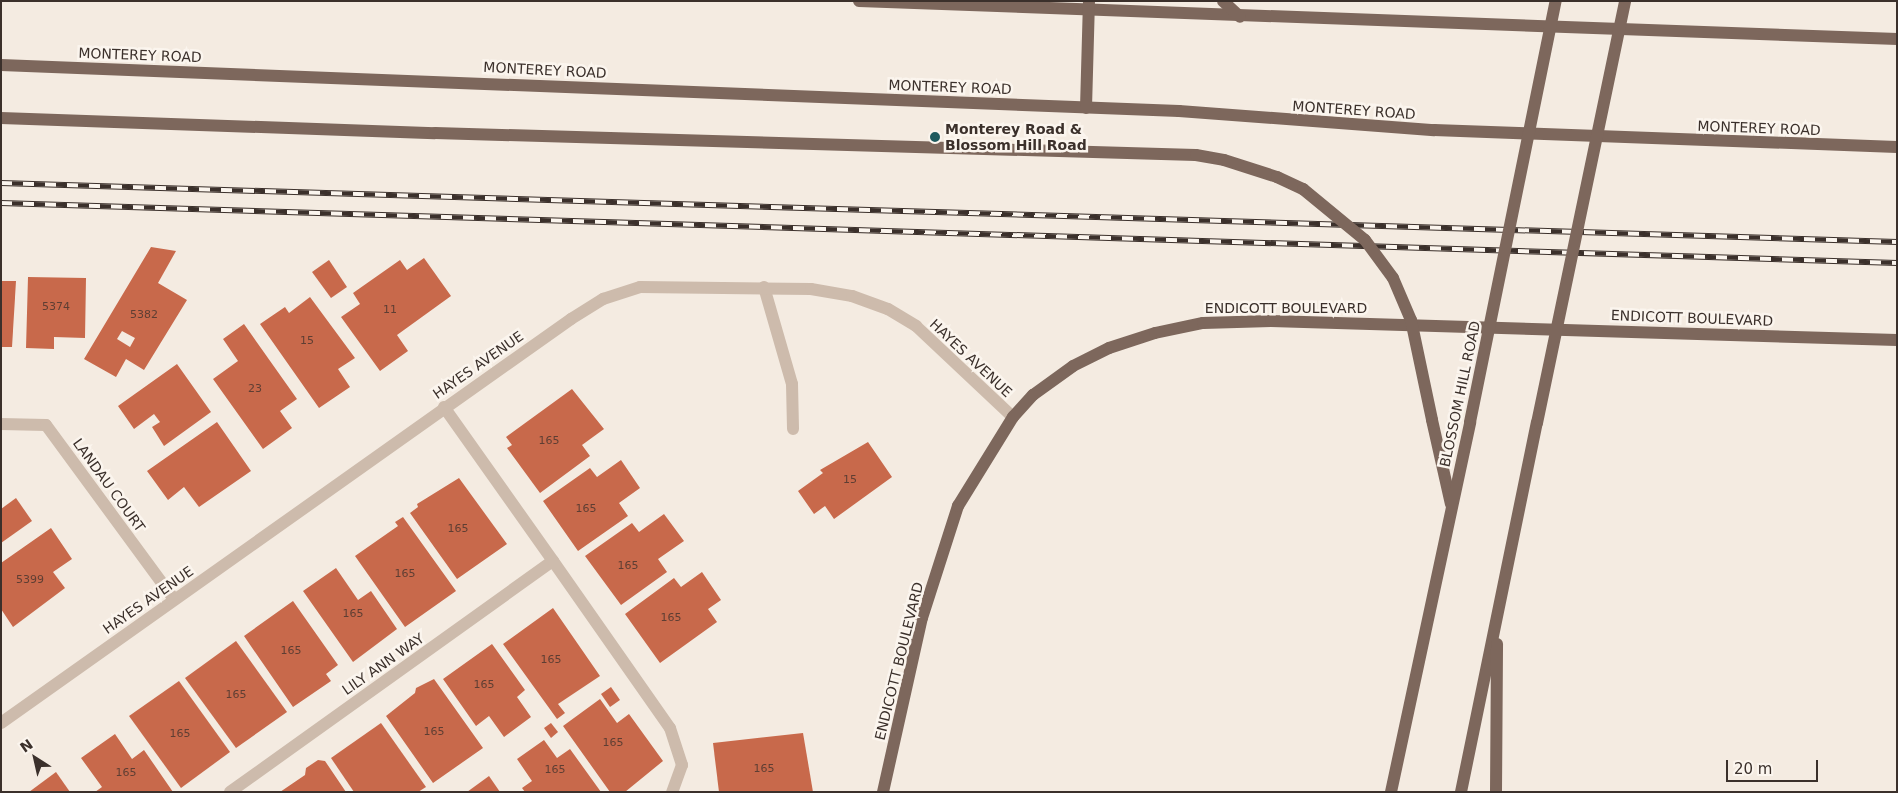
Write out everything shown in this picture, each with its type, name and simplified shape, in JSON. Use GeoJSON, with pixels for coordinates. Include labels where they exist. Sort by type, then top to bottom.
{"type":"FeatureCollection","features":[{"type":"Feature","properties":{"kind":"main road"},"geometry":{"type":"LineString","coordinates":[[858,1],[1089,6],[1240,17],[1897,39]]}},
{"type":"Feature","properties":{"kind":"main road"},"geometry":{"type":"LineString","coordinates":[[1223,1],[1240,17]]}},
{"type":"Feature","properties":{"kind":"main road","name":"BLOSSOM HILL ROAD"},"geometry":{"type":"LineString","coordinates":[[1391,792],[1452,509],[1556,1]]}},
{"type":"Feature","properties":{"kind":"main road"},"geometry":{"type":"LineString","coordinates":[[1461,792],[1626,1]]}},
{"type":"Feature","properties":{"kind":"main road"},"geometry":{"type":"LineString","coordinates":[[1086,108],[1089,6]]}},
{"type":"Feature","properties":{"kind":"main road","name":"MONTEREY ROAD"},"geometry":{"type":"LineString","coordinates":[[1,65],[1086,108],[1434,130],[1897,147]]}},
{"type":"Feature","properties":{"kind":"main road"},"geometry":{"type":"LineString","coordinates":[[1,118],[436,133],[1196,155],[1224,160],[1303,189],[1366,240],[1393,278],[1411,320],[1452,509]]}},
{"type":"Feature","properties":{"kind":"main road","name":"ENDICOTT BOULEVARD"},"geometry":{"type":"LineString","coordinates":[[883,792],[922,618],[958,506],[1013,417],[1033,395],[1073,366],[1109,348],[1155,333],[1203,323],[1339,321],[1897,340]]}},
{"type":"Feature","properties":{"kind":"main road"},"geometry":{"type":"LineString","coordinates":[[1496,792],[1497,614]]}},
{"type":"Feature","properties":{"kind":"street","name":"HAYES AVENUE"},"geometry":{"type":"LineString","coordinates":[[1,723],[444,407],[603,299],[640,287],[811,289],[844,294],[888,309],[942,348],[1013,417]]}},
{"type":"Feature","properties":{"kind":"street"},"geometry":{"type":"LineString","coordinates":[[764,287],[792,384],[793,429]]}},
{"type":"Feature","properties":{"kind":"street"},"geometry":{"type":"LineString","coordinates":[[444,407],[670,728],[682,765],[672,792]]}},
{"type":"Feature","properties":{"kind":"street","name":"LANDAU COURT"},"geometry":{"type":"LineString","coordinates":[[1,424],[46,425],[174,599]]}},
{"type":"Feature","properties":{"kind":"street","name":"LILY ANN WAY"},"geometry":{"type":"LineString","coordinates":[[230,792],[553,561]]}},
{"type":"Feature","properties":{"kind":"building"},"geometry":{"type":"Polygon","coordinates":[[[151,247],[176,251],[158,283],[187,300],[144,370],[126,359],[116,377],[84,359],[151,247]],[[122,331],[117,339],[130,347],[135,338],[122,331]]]}},
{"type":"Feature","properties":{"kind":"building"},"geometry":{"type":"Polygon","coordinates":[[[424,258],[451,296],[397,335],[408,351],[380,371],[341,317],[360,304],[353,293],[400,260],[407,270],[424,258]]]}},
{"type":"Feature","properties":{"kind":"building"},"geometry":{"type":"Polygon","coordinates":[[[329,260],[347,287],[331,298],[312,272],[329,260]]]}},
{"type":"Feature","properties":{"kind":"building"},"geometry":{"type":"Polygon","coordinates":[[[28,277],[86,278],[85,338],[54,337],[54,349],[26,348],[28,277]]]}},
{"type":"Feature","properties":{"kind":"building"},"geometry":{"type":"Polygon","coordinates":[[[1,281],[16,281],[12,347],[1,347],[1,281]]]}},
{"type":"Feature","properties":{"kind":"building"},"geometry":{"type":"Polygon","coordinates":[[[310,297],[355,358],[338,369],[350,387],[319,408],[260,324],[285,307],[289,313],[310,297]]]}},
{"type":"Feature","properties":{"kind":"building"},"geometry":{"type":"Polygon","coordinates":[[[244,324],[297,399],[280,411],[292,428],[263,449],[213,379],[238,361],[223,339],[244,324]]]}},
{"type":"Feature","properties":{"kind":"building"},"geometry":{"type":"Polygon","coordinates":[[[177,364],[211,412],[164,446],[152,427],[160,422],[154,414],[134,429],[118,406],[177,364]]]}},
{"type":"Feature","properties":{"kind":"building"},"geometry":{"type":"Polygon","coordinates":[[[572,389],[604,429],[582,445],[590,456],[540,493],[507,448],[512,445],[506,437],[572,389]]]}},
{"type":"Feature","properties":{"kind":"building"},"geometry":{"type":"Polygon","coordinates":[[[217,422],[251,471],[199,507],[184,487],[168,500],[147,471],[217,422]]]}},
{"type":"Feature","properties":{"kind":"building"},"geometry":{"type":"Polygon","coordinates":[[[868,442],[892,477],[834,519],[825,506],[814,514],[798,491],[823,473],[820,470],[868,442]]]}},
{"type":"Feature","properties":{"kind":"building"},"geometry":{"type":"Polygon","coordinates":[[[621,460],[640,488],[619,503],[628,516],[578,551],[543,501],[590,468],[597,477],[621,460]]]}},
{"type":"Feature","properties":{"kind":"building"},"geometry":{"type":"Polygon","coordinates":[[[459,478],[507,544],[457,579],[410,513],[418,507],[417,504],[459,478]]]}},
{"type":"Feature","properties":{"kind":"building"},"geometry":{"type":"Polygon","coordinates":[[[16,498],[32,521],[1,543],[1,509],[16,498]]]}},
{"type":"Feature","properties":{"kind":"building"},"geometry":{"type":"Polygon","coordinates":[[[664,514],[684,541],[658,559],[667,572],[621,605],[585,556],[632,523],[639,532],[664,514]]]}},
{"type":"Feature","properties":{"kind":"building"},"geometry":{"type":"Polygon","coordinates":[[[403,517],[456,591],[405,627],[355,556],[398,526],[395,522],[403,517]]]}},
{"type":"Feature","properties":{"kind":"building"},"geometry":{"type":"Polygon","coordinates":[[[51,528],[72,559],[53,572],[65,588],[13,627],[1,609],[1,563],[51,528]]]}},
{"type":"Feature","properties":{"kind":"building"},"geometry":{"type":"Polygon","coordinates":[[[336,568],[358,600],[371,591],[397,629],[353,662],[303,591],[336,568]]]}},
{"type":"Feature","properties":{"kind":"building"},"geometry":{"type":"Polygon","coordinates":[[[702,572],[721,600],[708,609],[717,622],[660,663],[625,614],[674,578],[681,587],[702,572]]]}},
{"type":"Feature","properties":{"kind":"building"},"geometry":{"type":"Polygon","coordinates":[[[293,601],[338,665],[326,674],[331,681],[293,707],[244,636],[293,601]]]}},
{"type":"Feature","properties":{"kind":"building"},"geometry":{"type":"Polygon","coordinates":[[[553,608],[600,676],[558,704],[565,713],[557,719],[503,644],[553,608]]]}},
{"type":"Feature","properties":{"kind":"building"},"geometry":{"type":"Polygon","coordinates":[[[236,641],[287,712],[236,748],[185,678],[236,641]]]}},
{"type":"Feature","properties":{"kind":"building"},"geometry":{"type":"Polygon","coordinates":[[[492,644],[525,690],[517,697],[531,717],[504,737],[489,716],[476,726],[443,679],[492,644]]]}},
{"type":"Feature","properties":{"kind":"building"},"geometry":{"type":"Polygon","coordinates":[[[434,679],[483,748],[433,783],[386,716],[415,693],[416,688],[434,679]]]}},
{"type":"Feature","properties":{"kind":"building"},"geometry":{"type":"Polygon","coordinates":[[[179,681],[230,752],[181,788],[129,716],[179,681]]]}},
{"type":"Feature","properties":{"kind":"building"},"geometry":{"type":"Polygon","coordinates":[[[611,687],[620,700],[610,707],[601,694],[611,687]]]}},
{"type":"Feature","properties":{"kind":"building"},"geometry":{"type":"Polygon","coordinates":[[[600,699],[617,723],[629,714],[663,761],[625,792],[610,792],[563,726],[600,699]]]}},
{"type":"Feature","properties":{"kind":"building"},"geometry":{"type":"Polygon","coordinates":[[[381,723],[426,787],[418,792],[354,792],[331,758],[381,723]]]}},
{"type":"Feature","properties":{"kind":"building"},"geometry":{"type":"Polygon","coordinates":[[[551,723],[558,732],[551,738],[544,728],[551,723]]]}},
{"type":"Feature","properties":{"kind":"building"},"geometry":{"type":"Polygon","coordinates":[[[803,733],[813,792],[719,792],[713,743],[803,733]]]}},
{"type":"Feature","properties":{"kind":"building"},"geometry":{"type":"Polygon","coordinates":[[[115,734],[132,759],[144,750],[173,792],[95,792],[102,787],[81,758],[115,734]]]}},
{"type":"Feature","properties":{"kind":"building"},"geometry":{"type":"Polygon","coordinates":[[[544,740],[557,758],[570,749],[601,792],[525,792],[522,788],[532,781],[517,759],[544,740]]]}},
{"type":"Feature","properties":{"kind":"building"},"geometry":{"type":"Polygon","coordinates":[[[318,760],[325,761],[346,792],[280,792],[305,775],[306,768],[318,760]]]}},
{"type":"Feature","properties":{"kind":"building"},"geometry":{"type":"Polygon","coordinates":[[[56,772],[70,792],[29,792],[56,772]]]}},
{"type":"Feature","properties":{"kind":"building"},"geometry":{"type":"Polygon","coordinates":[[[489,776],[500,792],[467,792],[489,776]]]}},
{"type":"Feature","properties":{"kind":"railway"},"geometry":{"type":"LineString","coordinates":[[1,183],[1897,242]]}},
{"type":"Feature","properties":{"kind":"railway"},"geometry":{"type":"LineString","coordinates":[[1,203],[1897,263]]}},
{"type":"Feature","properties":{"kind":"place","name":"Monterey Road & Blossom Hill Road"},"geometry":{"type":"Point","coordinates":[935,137]}}]}
